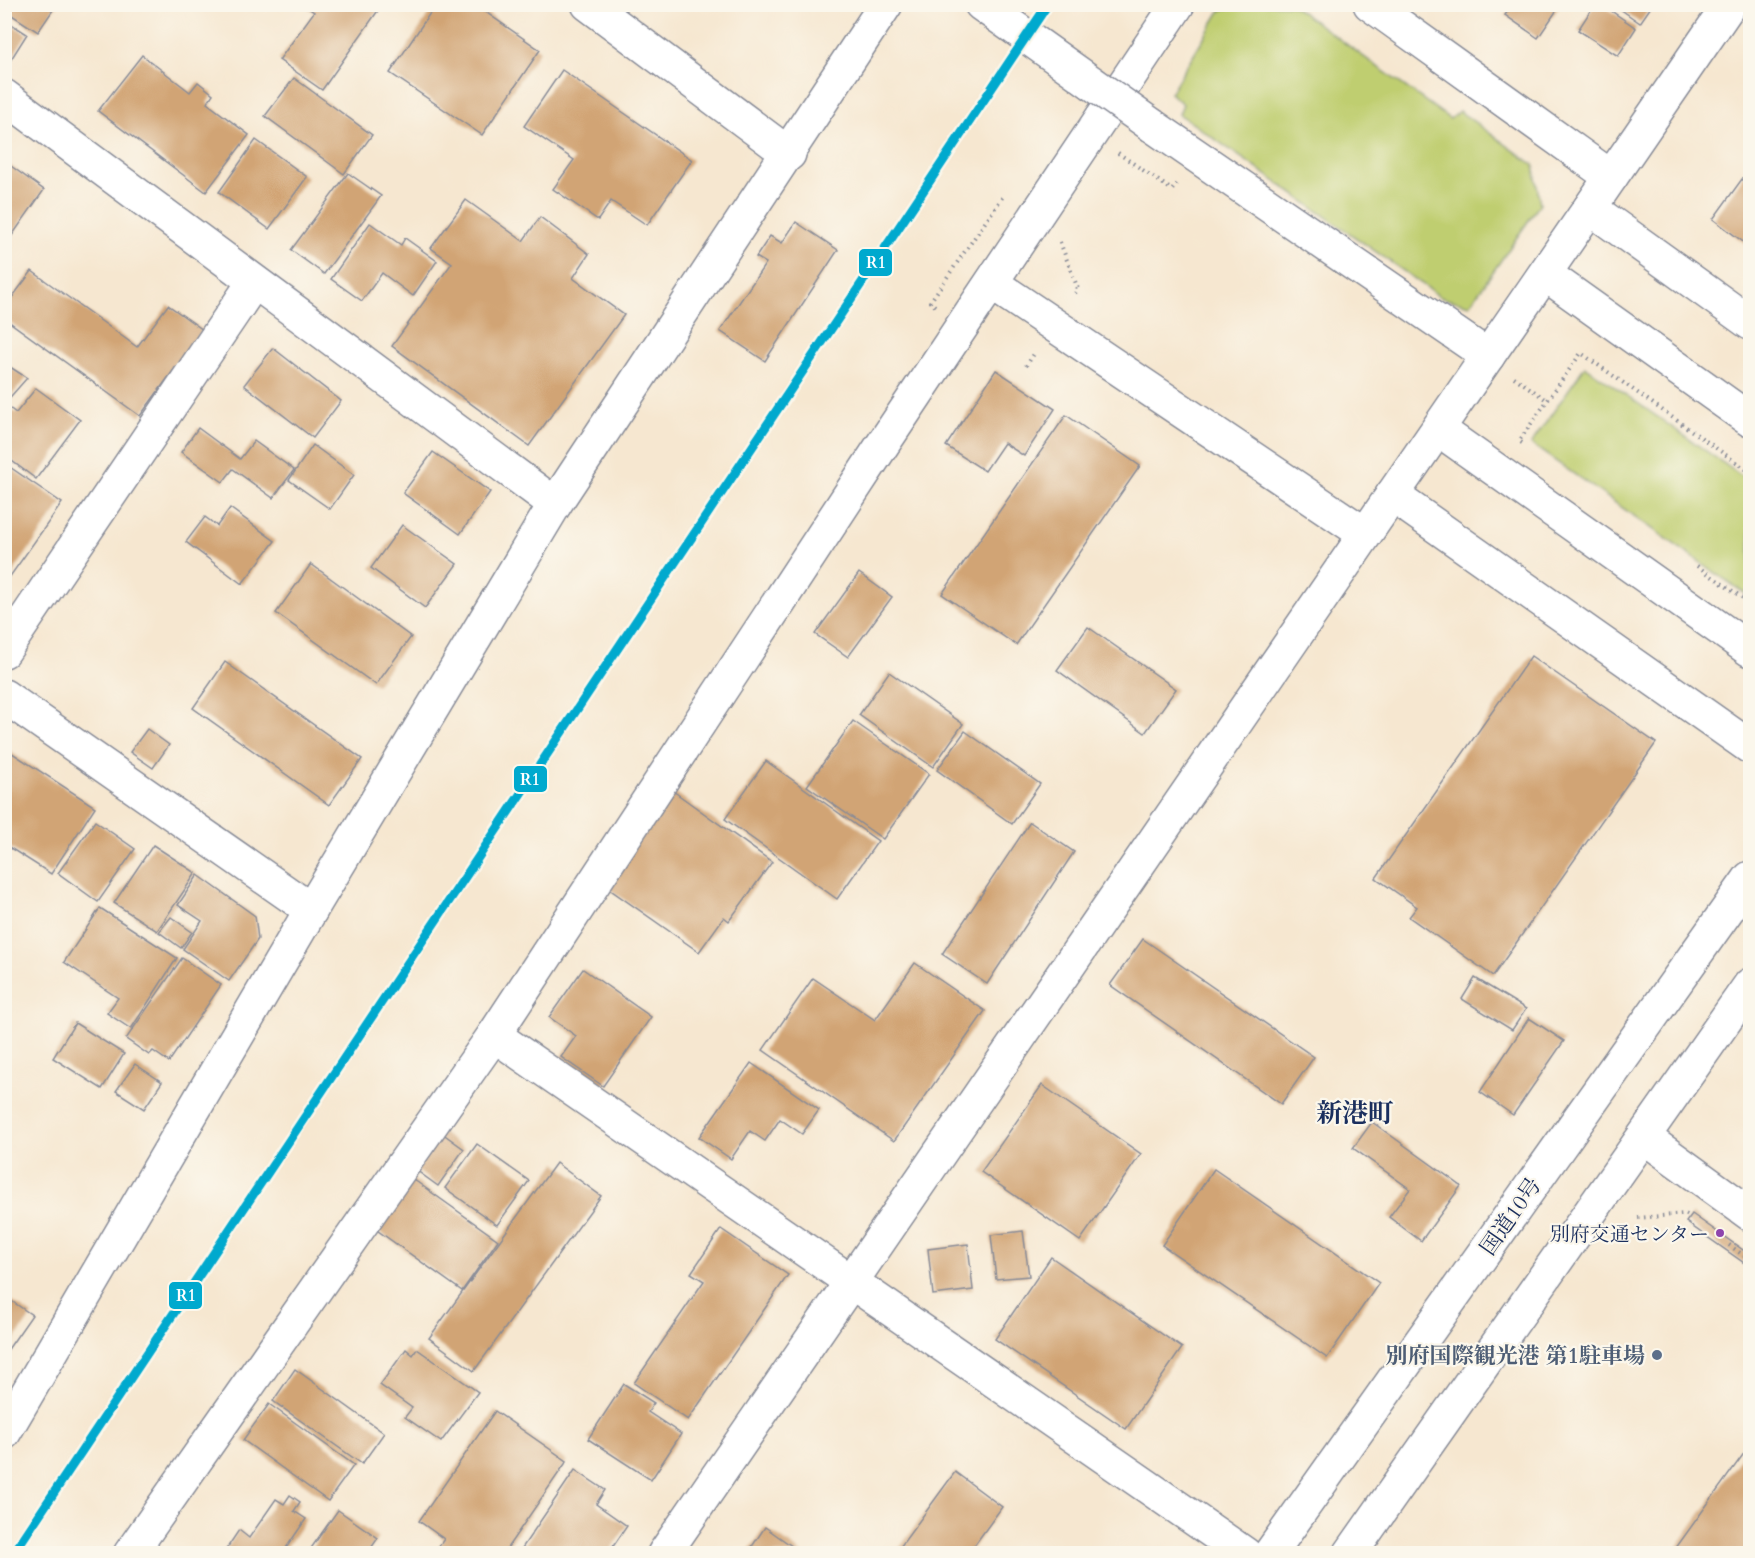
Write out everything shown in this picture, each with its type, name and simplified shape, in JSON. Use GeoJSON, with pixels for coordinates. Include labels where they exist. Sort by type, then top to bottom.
{"type":"FeatureCollection","features":[{"type":"Feature","properties":{"kind":"main road"},"geometry":{"type":"LineString","coordinates":[[588,4],[789,154]]}},
{"type":"Feature","properties":{"kind":"main road"},"geometry":{"type":"LineString","coordinates":[[4,1433],[311,910],[555,504],[789,154],[886,4]]}},
{"type":"Feature","properties":{"kind":"main road"},"geometry":{"type":"LineString","coordinates":[[981,4],[1500,366]]}},
{"type":"Feature","properties":{"kind":"main road"},"geometry":{"type":"LineString","coordinates":[[130,1554],[495,1035],[874,457],[993,284],[1178,4]]}},
{"type":"Feature","properties":{"kind":"main road"},"geometry":{"type":"LineString","coordinates":[[1370,4],[1611,177]]}},
{"type":"Feature","properties":{"kind":"main road"},"geometry":{"type":"LineString","coordinates":[[664,1554],[1438,429],[1500,366],[1545,274],[1730,4]]}},
{"type":"Feature","properties":{"kind":"main road"},"geometry":{"type":"LineString","coordinates":[[4,96],[555,504]]}},
{"type":"Feature","properties":{"kind":"main road"},"geometry":{"type":"LineString","coordinates":[[1590,208],[1750,323]]}},
{"type":"Feature","properties":{"kind":"main road"},"geometry":{"type":"LineString","coordinates":[[1545,274],[1750,420]]}},
{"type":"Feature","properties":{"kind":"main road"},"geometry":{"type":"LineString","coordinates":[[4,651],[254,282]]}},
{"type":"Feature","properties":{"kind":"main road"},"geometry":{"type":"LineString","coordinates":[[993,284],[1365,534]]}},
{"type":"Feature","properties":{"kind":"main road"},"geometry":{"type":"LineString","coordinates":[[1438,429],[1750,650]]}},
{"type":"Feature","properties":{"kind":"main road"},"geometry":{"type":"LineString","coordinates":[[1392,495],[1750,747]]}},
{"type":"Feature","properties":{"kind":"main road"},"geometry":{"type":"LineString","coordinates":[[4,696],[311,910]]}},
{"type":"Feature","properties":{"kind":"main road","name":"国道10号"},"geometry":{"type":"LineString","coordinates":[[1270,1554],[1750,878]]}},
{"type":"Feature","properties":{"kind":"main road"},"geometry":{"type":"LineString","coordinates":[[1350,1554],[1750,985]]}},
{"type":"Feature","properties":{"kind":"main road"},"geometry":{"type":"LineString","coordinates":[[495,1035],[1245,1554]]}},
{"type":"Feature","properties":{"kind":"main road"},"geometry":{"type":"LineString","coordinates":[[1644,1137],[1750,1214]]}},
{"type":"Feature","properties":{"kind":"path"},"geometry":{"type":"LineString","coordinates":[[1115,151],[1172,190]]}},
{"type":"Feature","properties":{"kind":"path"},"geometry":{"type":"LineString","coordinates":[[1026,366],[1078,289],[1058,237]]}},
{"type":"Feature","properties":{"kind":"path"},"geometry":{"type":"LineString","coordinates":[[1529,448],[1520,441],[1581,353],[1750,472]]}},
{"type":"Feature","properties":{"kind":"path"},"geometry":{"type":"LineString","coordinates":[[1500,366],[1548,401]]}},
{"type":"Feature","properties":{"kind":"path"},"geometry":{"type":"LineString","coordinates":[[1693,563],[1750,603]]}},
{"type":"Feature","properties":{"kind":"path"},"geometry":{"type":"LineString","coordinates":[[1638,1218],[1684,1214],[1694,1220]]}},
{"type":"Feature","properties":{"kind":"path"},"geometry":{"type":"LineString","coordinates":[[1722,1240],[1750,1260]]}},
{"type":"Feature","properties":{"kind":"green space"},"geometry":{"type":"Polygon","coordinates":[[[1249,4],[1292,5],[1450,119],[1459,111],[1534,165],[1540,204],[1470,305],[1442,298],[1179,114],[1183,104],[1170,93],[1220,11],[1249,4]]]}},
{"type":"Feature","properties":{"kind":"green space"},"geometry":{"type":"Polygon","coordinates":[[[1585,366],[1750,482],[1750,597],[1531,444],[1585,366]]]}},
{"type":"Feature","properties":{"kind":"building"},"geometry":{"type":"Polygon","coordinates":[[[4,4],[57,4],[38,32],[4,10],[4,4]]]}},
{"type":"Feature","properties":{"kind":"building"},"geometry":{"type":"Polygon","coordinates":[[[436,4],[474,4],[540,50],[482,135],[390,73],[436,4]]]}},
{"type":"Feature","properties":{"kind":"building"},"geometry":{"type":"Polygon","coordinates":[[[1513,4],[1561,4],[1538,38],[1505,15],[1513,4]]]}},
{"type":"Feature","properties":{"kind":"building"},"geometry":{"type":"Polygon","coordinates":[[[1595,4],[1601,4],[1636,28],[1618,56],[1578,30],[1595,4]]]}},
{"type":"Feature","properties":{"kind":"building"},"geometry":{"type":"Polygon","coordinates":[[[1613,4],[1653,4],[1640,23],[1613,4]]]}},
{"type":"Feature","properties":{"kind":"building"},"geometry":{"type":"Polygon","coordinates":[[[304,5],[382,5],[322,90],[279,60],[314,12],[304,5]]]}},
{"type":"Feature","properties":{"kind":"building"},"geometry":{"type":"Polygon","coordinates":[[[5,20],[27,34],[10,61],[5,57],[5,20]]]}},
{"type":"Feature","properties":{"kind":"building"},"geometry":{"type":"Polygon","coordinates":[[[142,55],[190,92],[198,82],[213,94],[207,103],[249,135],[206,192],[98,111],[142,55]]]}},
{"type":"Feature","properties":{"kind":"building"},"geometry":{"type":"Polygon","coordinates":[[[562,70],[692,160],[647,225],[611,201],[598,220],[553,189],[574,160],[524,126],[562,70]]]}},
{"type":"Feature","properties":{"kind":"building"},"geometry":{"type":"Polygon","coordinates":[[[294,78],[372,135],[344,174],[265,116],[294,78]]]}},
{"type":"Feature","properties":{"kind":"building"},"geometry":{"type":"Polygon","coordinates":[[[256,140],[307,177],[269,229],[219,192],[256,140]]]}},
{"type":"Feature","properties":{"kind":"building"},"geometry":{"type":"Polygon","coordinates":[[[4,161],[44,190],[4,247],[4,161]]]}},
{"type":"Feature","properties":{"kind":"building"},"geometry":{"type":"Polygon","coordinates":[[[1750,168],[1750,247],[1713,219],[1750,168]]]}},
{"type":"Feature","properties":{"kind":"building"},"geometry":{"type":"Polygon","coordinates":[[[348,173],[381,196],[324,274],[291,250],[348,173]]]}},
{"type":"Feature","properties":{"kind":"building"},"geometry":{"type":"Polygon","coordinates":[[[466,200],[523,241],[540,217],[589,254],[573,278],[624,315],[529,446],[392,346],[452,263],[431,248],[466,200]]]}},
{"type":"Feature","properties":{"kind":"building"},"geometry":{"type":"Polygon","coordinates":[[[796,222],[838,250],[765,361],[720,331],[766,263],[756,257],[770,236],[782,243],[796,222]]]}},
{"type":"Feature","properties":{"kind":"building"},"geometry":{"type":"Polygon","coordinates":[[[370,223],[401,245],[405,238],[437,261],[413,296],[382,273],[362,301],[331,279],[370,223]]]}},
{"type":"Feature","properties":{"kind":"building"},"geometry":{"type":"Polygon","coordinates":[[[32,271],[137,347],[168,305],[203,330],[140,416],[4,318],[4,308],[32,271]]]}},
{"type":"Feature","properties":{"kind":"building"},"geometry":{"type":"Polygon","coordinates":[[[273,348],[341,401],[313,438],[244,385],[273,348]]]}},
{"type":"Feature","properties":{"kind":"building"},"geometry":{"type":"Polygon","coordinates":[[[4,363],[27,378],[4,404],[4,363]]]}},
{"type":"Feature","properties":{"kind":"building"},"geometry":{"type":"Polygon","coordinates":[[[996,370],[1055,409],[1024,456],[1004,443],[985,471],[946,446],[996,370]]]}},
{"type":"Feature","properties":{"kind":"building"},"geometry":{"type":"Polygon","coordinates":[[[36,388],[80,420],[36,479],[4,455],[4,404],[16,413],[36,388]]]}},
{"type":"Feature","properties":{"kind":"building"},"geometry":{"type":"Polygon","coordinates":[[[1066,415],[1140,466],[1016,645],[942,594],[1066,415]]]}},
{"type":"Feature","properties":{"kind":"building"},"geometry":{"type":"Polygon","coordinates":[[[198,428],[240,459],[254,441],[294,470],[273,498],[233,469],[223,482],[181,452],[198,428]]]}},
{"type":"Feature","properties":{"kind":"building"},"geometry":{"type":"Polygon","coordinates":[[[313,445],[354,475],[330,509],[289,480],[313,445]]]}},
{"type":"Feature","properties":{"kind":"building"},"geometry":{"type":"Polygon","coordinates":[[[433,452],[490,492],[460,534],[403,493],[433,452]]]}},
{"type":"Feature","properties":{"kind":"building"},"geometry":{"type":"Polygon","coordinates":[[[4,463],[62,503],[4,585],[4,463]]]}},
{"type":"Feature","properties":{"kind":"building"},"geometry":{"type":"Polygon","coordinates":[[[230,508],[275,541],[242,584],[186,542],[205,517],[217,526],[230,508]]]}},
{"type":"Feature","properties":{"kind":"building"},"geometry":{"type":"Polygon","coordinates":[[[402,525],[457,564],[425,608],[371,568],[402,525]]]}},
{"type":"Feature","properties":{"kind":"building"},"geometry":{"type":"Polygon","coordinates":[[[311,564],[411,637],[376,685],[276,613],[311,564]]]}},
{"type":"Feature","properties":{"kind":"building"},"geometry":{"type":"Polygon","coordinates":[[[859,573],[892,597],[848,657],[815,634],[859,573]]]}},
{"type":"Feature","properties":{"kind":"building"},"geometry":{"type":"Polygon","coordinates":[[[1088,627],[1176,689],[1145,733],[1057,670],[1088,627]]]}},
{"type":"Feature","properties":{"kind":"building"},"geometry":{"type":"Polygon","coordinates":[[[1531,656],[1656,743],[1493,976],[1409,917],[1417,907],[1376,878],[1531,656]]]}},
{"type":"Feature","properties":{"kind":"building"},"geometry":{"type":"Polygon","coordinates":[[[225,662],[362,759],[329,805],[193,708],[225,662]]]}},
{"type":"Feature","properties":{"kind":"building"},"geometry":{"type":"Polygon","coordinates":[[[889,672],[963,724],[933,767],[859,715],[889,672]]]}},
{"type":"Feature","properties":{"kind":"building"},"geometry":{"type":"Polygon","coordinates":[[[853,721],[929,774],[883,839],[807,786],[853,721]]]}},
{"type":"Feature","properties":{"kind":"building"},"geometry":{"type":"Polygon","coordinates":[[[147,729],[169,745],[153,768],[130,752],[147,729]]]}},
{"type":"Feature","properties":{"kind":"building"},"geometry":{"type":"Polygon","coordinates":[[[965,731],[1040,784],[1012,824],[937,770],[965,731]]]}},
{"type":"Feature","properties":{"kind":"building"},"geometry":{"type":"Polygon","coordinates":[[[6,749],[95,807],[51,874],[4,844],[6,749]]]}},
{"type":"Feature","properties":{"kind":"building"},"geometry":{"type":"Polygon","coordinates":[[[766,761],[878,841],[837,899],[725,819],[766,761]]]}},
{"type":"Feature","properties":{"kind":"building"},"geometry":{"type":"Polygon","coordinates":[[[673,791],[772,862],[729,921],[724,917],[699,952],[605,886],[673,791]]]}},
{"type":"Feature","properties":{"kind":"building"},"geometry":{"type":"Polygon","coordinates":[[[95,821],[135,849],[98,902],[58,873],[95,821]]]}},
{"type":"Feature","properties":{"kind":"building"},"geometry":{"type":"Polygon","coordinates":[[[1030,822],[1074,852],[987,984],[942,954],[1030,822]]]}},
{"type":"Feature","properties":{"kind":"building"},"geometry":{"type":"Polygon","coordinates":[[[153,845],[196,873],[157,931],[114,903],[153,845]]]}},
{"type":"Feature","properties":{"kind":"building"},"geometry":{"type":"Polygon","coordinates":[[[198,875],[255,916],[258,939],[229,981],[183,949],[202,921],[178,905],[198,875]]]}},
{"type":"Feature","properties":{"kind":"building"},"geometry":{"type":"Polygon","coordinates":[[[100,908],[177,958],[131,1029],[107,1013],[118,998],[64,962],[100,908]]]}},
{"type":"Feature","properties":{"kind":"building"},"geometry":{"type":"Polygon","coordinates":[[[171,917],[192,932],[181,948],[159,932],[171,917]]]}},
{"type":"Feature","properties":{"kind":"building"},"geometry":{"type":"Polygon","coordinates":[[[1143,939],[1314,1057],[1281,1104],[1110,985],[1143,939]]]}},
{"type":"Feature","properties":{"kind":"building"},"geometry":{"type":"Polygon","coordinates":[[[182,958],[221,985],[169,1062],[153,1051],[149,1055],[126,1039],[182,958]]]}},
{"type":"Feature","properties":{"kind":"building"},"geometry":{"type":"Polygon","coordinates":[[[915,963],[985,1011],[894,1141],[763,1050],[813,978],[875,1020],[915,963]]]}},
{"type":"Feature","properties":{"kind":"building"},"geometry":{"type":"Polygon","coordinates":[[[583,969],[651,1017],[603,1086],[561,1057],[576,1036],[549,1017],[583,969]]]}},
{"type":"Feature","properties":{"kind":"building"},"geometry":{"type":"Polygon","coordinates":[[[1475,978],[1526,1009],[1512,1030],[1462,999],[1475,978]]]}},
{"type":"Feature","properties":{"kind":"building"},"geometry":{"type":"Polygon","coordinates":[[[1529,1018],[1564,1041],[1513,1115],[1480,1092],[1529,1018]]]}},
{"type":"Feature","properties":{"kind":"building"},"geometry":{"type":"Polygon","coordinates":[[[75,1023],[124,1054],[102,1089],[53,1058],[75,1023]]]}},
{"type":"Feature","properties":{"kind":"building"},"geometry":{"type":"Polygon","coordinates":[[[751,1063],[819,1110],[802,1134],[780,1119],[765,1141],[750,1131],[731,1159],[699,1137],[751,1063]]]}},
{"type":"Feature","properties":{"kind":"building"},"geometry":{"type":"Polygon","coordinates":[[[135,1064],[162,1082],[144,1109],[116,1091],[135,1064]]]}},
{"type":"Feature","properties":{"kind":"building"},"geometry":{"type":"Polygon","coordinates":[[[1042,1085],[1141,1154],[1080,1241],[981,1172],[1042,1085]]]}},
{"type":"Feature","properties":{"kind":"building"},"geometry":{"type":"Polygon","coordinates":[[[1372,1122],[1461,1186],[1421,1241],[1389,1217],[1410,1189],[1353,1148],[1372,1122]]]}},
{"type":"Feature","properties":{"kind":"building"},"geometry":{"type":"Polygon","coordinates":[[[442,1133],[464,1149],[438,1186],[416,1170],[442,1133]]]}},
{"type":"Feature","properties":{"kind":"building"},"geometry":{"type":"Polygon","coordinates":[[[477,1144],[529,1181],[497,1225],[445,1188],[477,1144]]]}},
{"type":"Feature","properties":{"kind":"building"},"geometry":{"type":"Polygon","coordinates":[[[556,1163],[601,1196],[474,1371],[429,1338],[556,1163]]]}},
{"type":"Feature","properties":{"kind":"building"},"geometry":{"type":"Polygon","coordinates":[[[1214,1169],[1379,1283],[1327,1358],[1162,1245],[1214,1169]]]}},
{"type":"Feature","properties":{"kind":"building"},"geometry":{"type":"Polygon","coordinates":[[[410,1177],[498,1240],[462,1291],[374,1228],[410,1177]]]}},
{"type":"Feature","properties":{"kind":"building"},"geometry":{"type":"Polygon","coordinates":[[[1692,1214],[1750,1255],[1750,1267],[1686,1222],[1692,1214]]]}},
{"type":"Feature","properties":{"kind":"building"},"geometry":{"type":"Polygon","coordinates":[[[721,1229],[788,1275],[688,1420],[634,1383],[704,1281],[691,1273],[721,1229]]]}},
{"type":"Feature","properties":{"kind":"building"},"geometry":{"type":"Polygon","coordinates":[[[1023,1231],[1029,1276],[996,1279],[991,1235],[1023,1231]]]}},
{"type":"Feature","properties":{"kind":"building"},"geometry":{"type":"Polygon","coordinates":[[[968,1244],[973,1290],[933,1295],[928,1249],[968,1244]]]}},
{"type":"Feature","properties":{"kind":"building"},"geometry":{"type":"Polygon","coordinates":[[[1051,1257],[1182,1348],[1126,1429],[995,1339],[1051,1257]]]}},
{"type":"Feature","properties":{"kind":"building"},"geometry":{"type":"Polygon","coordinates":[[[4,1296],[32,1315],[4,1355],[4,1296]]]}},
{"type":"Feature","properties":{"kind":"building"},"geometry":{"type":"Polygon","coordinates":[[[406,1349],[413,1355],[417,1349],[478,1392],[441,1442],[405,1417],[412,1408],[380,1385],[406,1349]]]}},
{"type":"Feature","properties":{"kind":"building"},"geometry":{"type":"Polygon","coordinates":[[[295,1369],[384,1433],[362,1464],[273,1401],[295,1369]]]}},
{"type":"Feature","properties":{"kind":"building"},"geometry":{"type":"Polygon","coordinates":[[[624,1384],[654,1403],[648,1412],[681,1434],[651,1480],[588,1439],[624,1384]]]}},
{"type":"Feature","properties":{"kind":"building"},"geometry":{"type":"Polygon","coordinates":[[[269,1404],[354,1465],[328,1501],[243,1440],[269,1404]]]}},
{"type":"Feature","properties":{"kind":"building"},"geometry":{"type":"Polygon","coordinates":[[[495,1411],[567,1461],[503,1554],[434,1554],[444,1539],[419,1521],[495,1411]]]}},
{"type":"Feature","properties":{"kind":"building"},"geometry":{"type":"Polygon","coordinates":[[[1750,1445],[1750,1554],[1676,1554],[1673,1552],[1750,1445]]]}},
{"type":"Feature","properties":{"kind":"building"},"geometry":{"type":"Polygon","coordinates":[[[575,1470],[605,1490],[596,1504],[627,1526],[608,1554],[518,1554],[575,1470]]]}},
{"type":"Feature","properties":{"kind":"building"},"geometry":{"type":"Polygon","coordinates":[[[955,1472],[1002,1507],[968,1554],[895,1554],[955,1472]]]}},
{"type":"Feature","properties":{"kind":"building"},"geometry":{"type":"Polygon","coordinates":[[[290,1495],[300,1502],[294,1511],[306,1519],[282,1554],[223,1554],[239,1530],[249,1538],[276,1499],[284,1504],[290,1495]]]}},
{"type":"Feature","properties":{"kind":"building"},"geometry":{"type":"Polygon","coordinates":[[[338,1510],[378,1538],[367,1554],[307,1554],[338,1510]]]}},
{"type":"Feature","properties":{"kind":"building"},"geometry":{"type":"Polygon","coordinates":[[[765,1527],[803,1554],[747,1554],[765,1527]]]}},
{"type":"Feature","properties":{"kind":"transit line","name":"R1"},"geometry":{"type":"LineString","coordinates":[[13,1554],[1048,4]]}},
{"type":"Feature","properties":{"kind":"place","name":"別府交通センター"},"geometry":{"type":"Point","coordinates":[1720,1233]}},
{"type":"Feature","properties":{"kind":"place","name":"別府国際観光港 第1駐車場"},"geometry":{"type":"Point","coordinates":[1657,1355]}},
{"type":"Feature","properties":{"kind":"district","name":"新港町"},"geometry":{"type":"Point","coordinates":[1355,1113]}}]}
